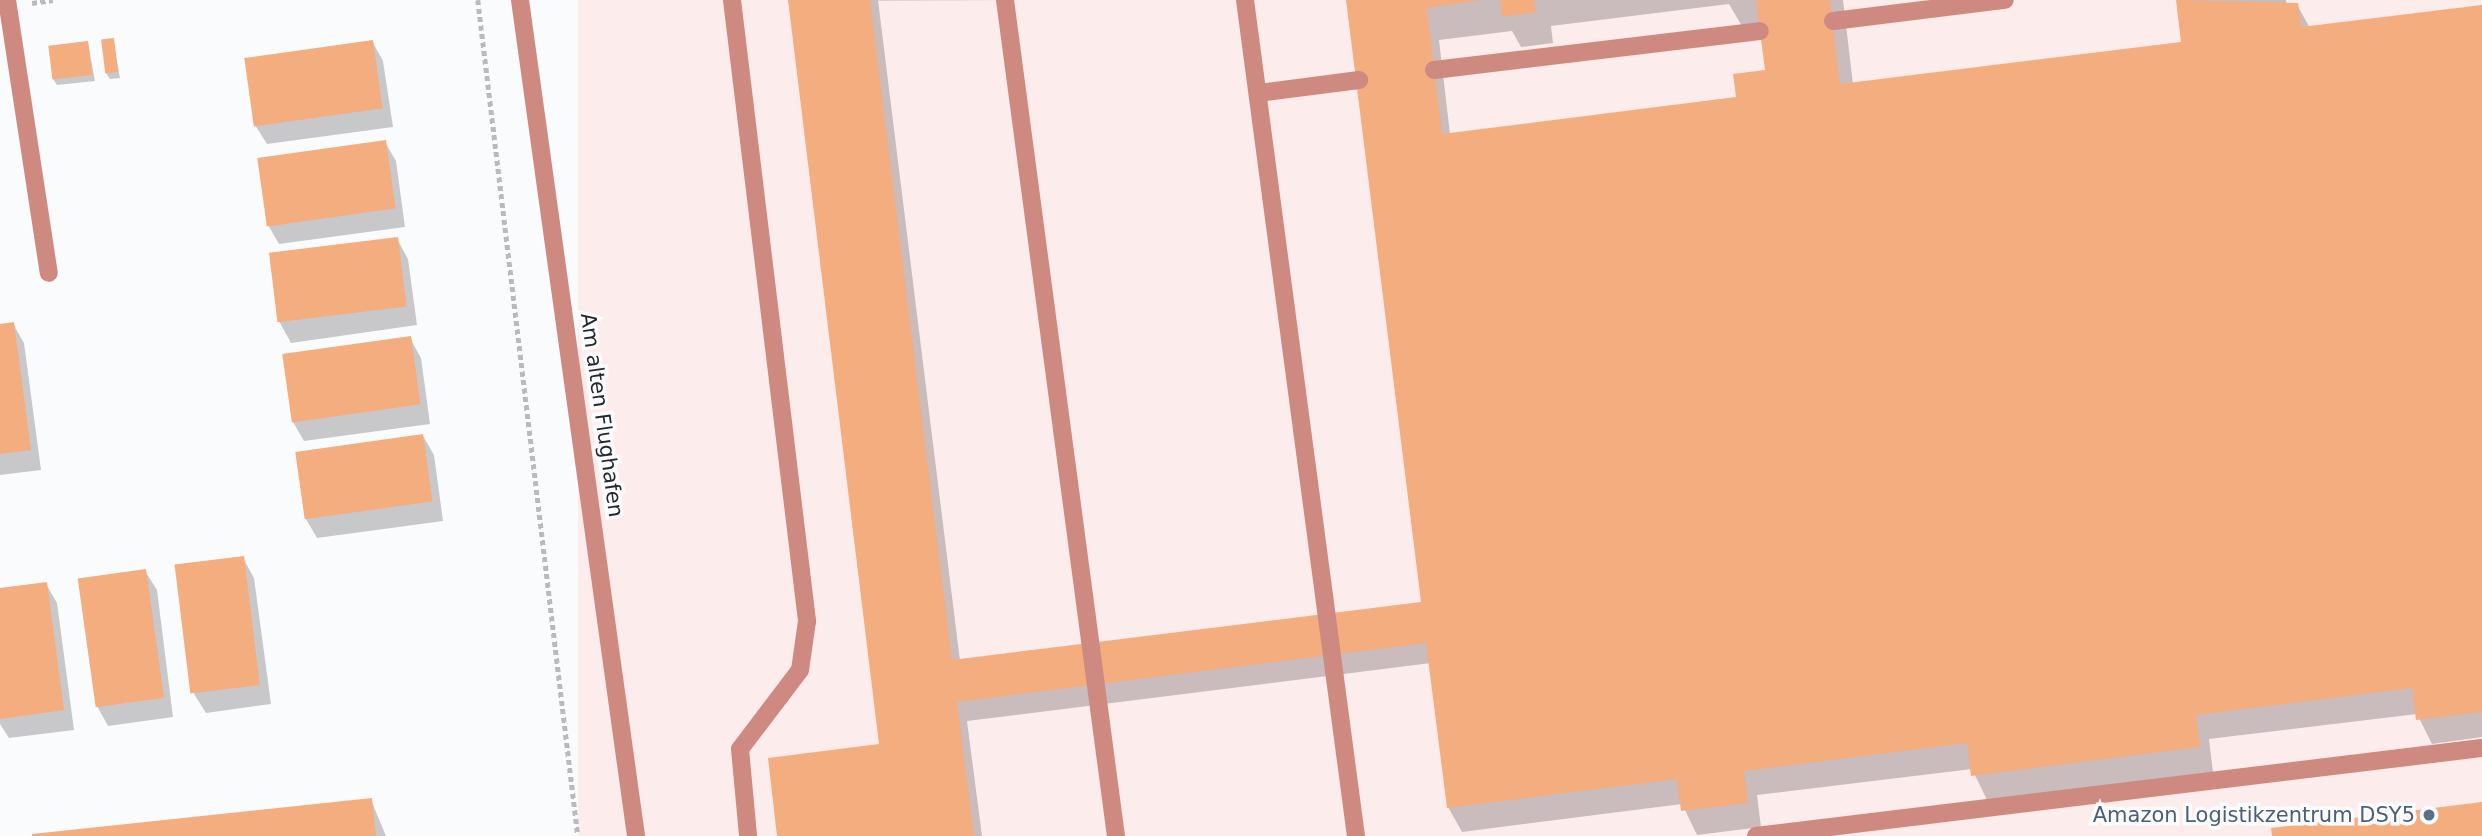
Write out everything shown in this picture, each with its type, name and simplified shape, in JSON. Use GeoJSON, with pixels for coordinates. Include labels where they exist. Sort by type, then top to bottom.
{"type":"FeatureCollection","features":[{"type":"Feature","properties":{"kind":"street"},"geometry":{"type":"LineString","coordinates":[[7,0],[49,274]]}},
{"type":"Feature","properties":{"kind":"street","name":"Am alten Flughafen"},"geometry":{"type":"LineString","coordinates":[[520,0],[636,836]]}},
{"type":"Feature","properties":{"kind":"street"},"geometry":{"type":"LineString","coordinates":[[732,0],[807,621],[800,670],[740,749],[748,836]]}},
{"type":"Feature","properties":{"kind":"street"},"geometry":{"type":"LineString","coordinates":[[1005,0],[1116,836]]}},
{"type":"Feature","properties":{"kind":"street"},"geometry":{"type":"LineString","coordinates":[[1245,0],[1356,836]]}},
{"type":"Feature","properties":{"kind":"street"},"geometry":{"type":"LineString","coordinates":[[1833,22],[2005,0]]}},
{"type":"Feature","properties":{"kind":"street"},"geometry":{"type":"LineString","coordinates":[[1434,70],[1760,31]]}},
{"type":"Feature","properties":{"kind":"street"},"geometry":{"type":"LineString","coordinates":[[1258,93],[1359,80]]}},
{"type":"Feature","properties":{"kind":"street"},"geometry":{"type":"LineString","coordinates":[[1756,836],[2482,748]]}},
{"type":"Feature","properties":{"kind":"path"},"geometry":{"type":"LineString","coordinates":[[478,0],[578,836]]}},
{"type":"Feature","properties":{"kind":"shaded area"},"geometry":{"type":"Polygon","coordinates":[[[578,0],[2482,0],[2482,836],[578,836],[578,0]]]}},
{"type":"Feature","properties":{"kind":"building"},"geometry":{"type":"Polygon","coordinates":[[[788,0],[870,0],[952,660],[1421,602],[1346,0],[1481,0],[1427,8],[1442,134],[1736,97],[1733,74],[1765,70],[1756,0],[1830,0],[1840,84],[2181,42],[2176,0],[2298,3],[2301,27],[2482,5],[2482,712],[2416,720],[2412,688],[2196,715],[2200,747],[1971,776],[1967,743],[1744,771],[1748,803],[1681,811],[1677,779],[1447,808],[1426,643],[957,702],[974,836],[777,836],[768,758],[879,744],[788,0]]]}},
{"type":"Feature","properties":{"kind":"building"},"geometry":{"type":"Polygon","coordinates":[[[1500,0],[1534,0],[1536,12],[1502,17],[1500,0]]]}},
{"type":"Feature","properties":{"kind":"building"},"geometry":{"type":"Polygon","coordinates":[[[114,38],[118,72],[105,73],[101,40],[114,38]]]}},
{"type":"Feature","properties":{"kind":"building"},"geometry":{"type":"Polygon","coordinates":[[[373,40],[383,108],[254,126],[244,58],[373,40]]]}},
{"type":"Feature","properties":{"kind":"building"},"geometry":{"type":"Polygon","coordinates":[[[88,41],[92,75],[52,80],[48,46],[88,41]]]}},
{"type":"Feature","properties":{"kind":"building"},"geometry":{"type":"Polygon","coordinates":[[[386,140],[396,208],[267,226],[257,158],[386,140]]]}},
{"type":"Feature","properties":{"kind":"building"},"geometry":{"type":"Polygon","coordinates":[[[398,237],[407,306],[277,322],[269,253],[398,237]]]}},
{"type":"Feature","properties":{"kind":"building"},"geometry":{"type":"Polygon","coordinates":[[[14,322],[31,450],[0,454],[0,324],[14,322]]]}},
{"type":"Feature","properties":{"kind":"building"},"geometry":{"type":"Polygon","coordinates":[[[411,336],[421,404],[292,422],[282,354],[411,336]]]}},
{"type":"Feature","properties":{"kind":"building"},"geometry":{"type":"Polygon","coordinates":[[[423,434],[432,501],[305,519],[295,452],[423,434]]]}},
{"type":"Feature","properties":{"kind":"building"},"geometry":{"type":"Polygon","coordinates":[[[244,556],[260,685],[190,694],[175,565],[244,556]]]}},
{"type":"Feature","properties":{"kind":"building"},"geometry":{"type":"Polygon","coordinates":[[[146,569],[164,698],[96,707],[78,579],[146,569]]]}},
{"type":"Feature","properties":{"kind":"building"},"geometry":{"type":"Polygon","coordinates":[[[47,582],[64,710],[0,719],[0,588],[47,582]]]}},
{"type":"Feature","properties":{"kind":"building"},"geometry":{"type":"Polygon","coordinates":[[[372,798],[376,836],[32,836],[32,834],[372,798]]]}},
{"type":"Feature","properties":{"kind":"building","name":"Amazon Logistikzentrum DSY5"},"geometry":{"type":"Polygon","coordinates":[[[2482,802],[2482,836],[2272,836],[2271,828],[2482,802]]]}},
{"type":"Feature","properties":{"kind":"place","name":"Amazon Logistikzentrum DSY5"},"geometry":{"type":"Point","coordinates":[2429,815]}}]}
